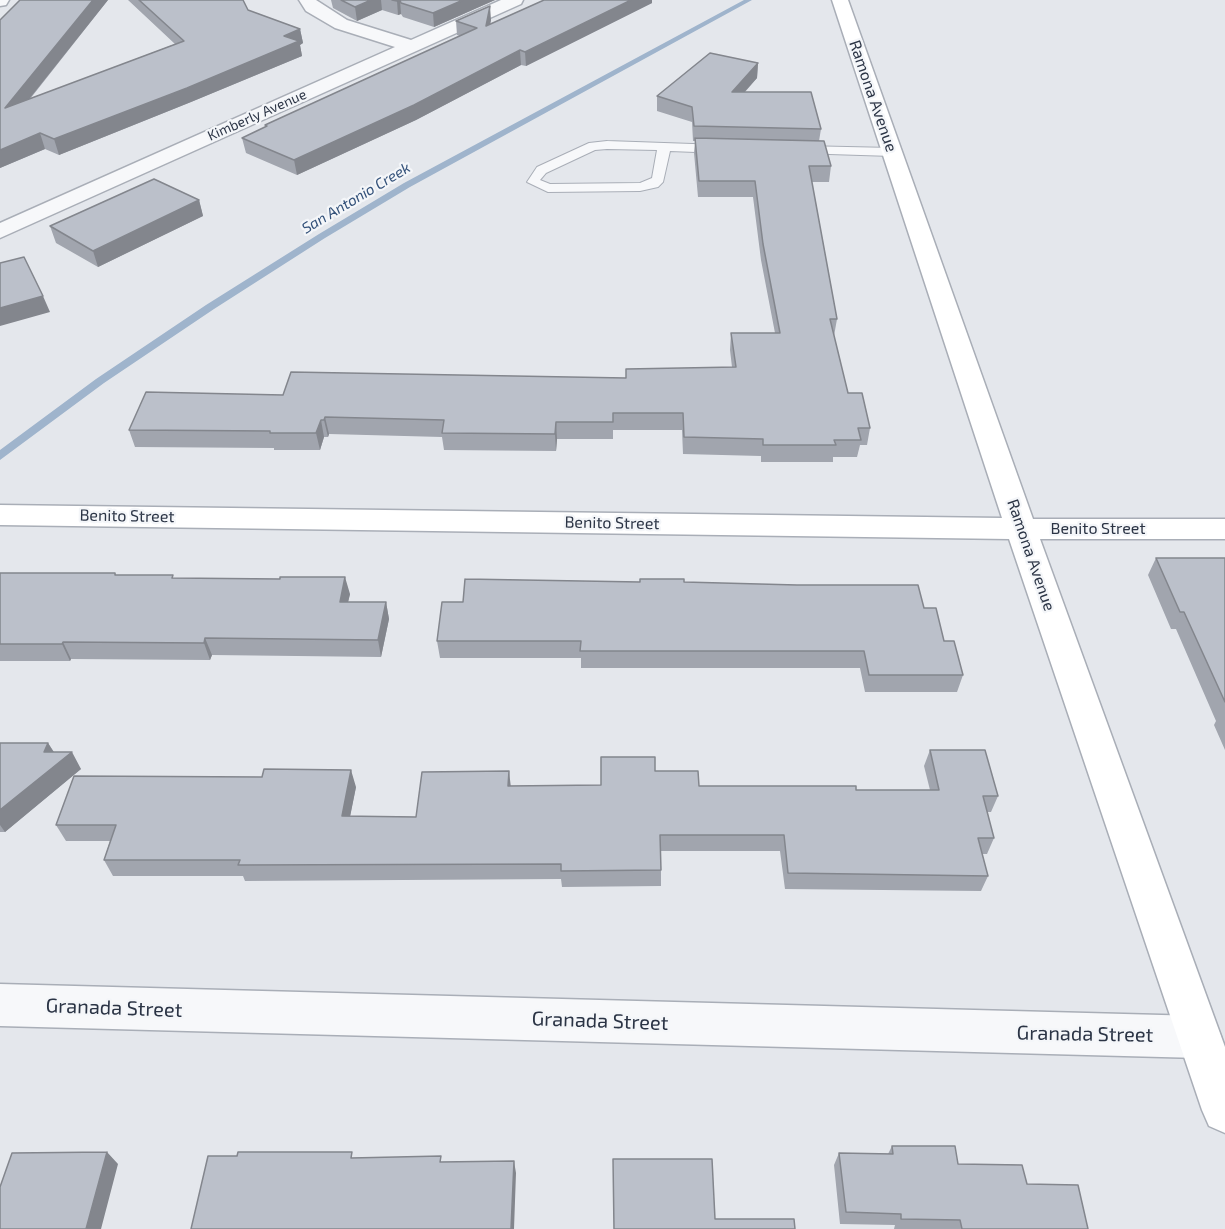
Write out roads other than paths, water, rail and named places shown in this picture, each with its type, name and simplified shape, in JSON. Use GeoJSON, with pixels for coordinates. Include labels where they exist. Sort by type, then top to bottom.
{"type":"FeatureCollection","features":[{"type":"Feature","properties":{"kind":"street"},"geometry":{"type":"LineString","coordinates":[[307,0],[312,7],[341,24],[411,46]]}},
{"type":"Feature","properties":{"kind":"street","name":"Kimberly Avenue"},"geometry":{"type":"LineString","coordinates":[[0,231],[514,0]]}},
{"type":"Feature","properties":{"kind":"street","name":"Ramona Avenue"},"geometry":{"type":"LineString","coordinates":[[840,0],[1021,529],[1225,1110]]}},
{"type":"Feature","properties":{"kind":"street","name":"Benito Street"},"geometry":{"type":"LineString","coordinates":[[0,515],[1021,529],[1225,529]]}},
{"type":"Feature","properties":{"kind":"street","name":"Granada Street"},"geometry":{"type":"LineString","coordinates":[[0,1005],[1199,1037]]}},
{"type":"Feature","properties":{"kind":"lane"},"geometry":{"type":"LineString","coordinates":[[664,148],[658,179],[653,184],[640,187],[548,188],[533,182],[541,170],[594,146],[736,149]]}},
{"type":"Feature","properties":{"kind":"lane"},"geometry":{"type":"LineString","coordinates":[[784,150],[892,152]]}},
{"type":"Feature","properties":{"kind":"waterway","name":"San Antonio Creek"},"geometry":{"type":"LineString","coordinates":[[0,456],[100,381],[210,307],[322,236],[407,185],[749,0]]}}]}
